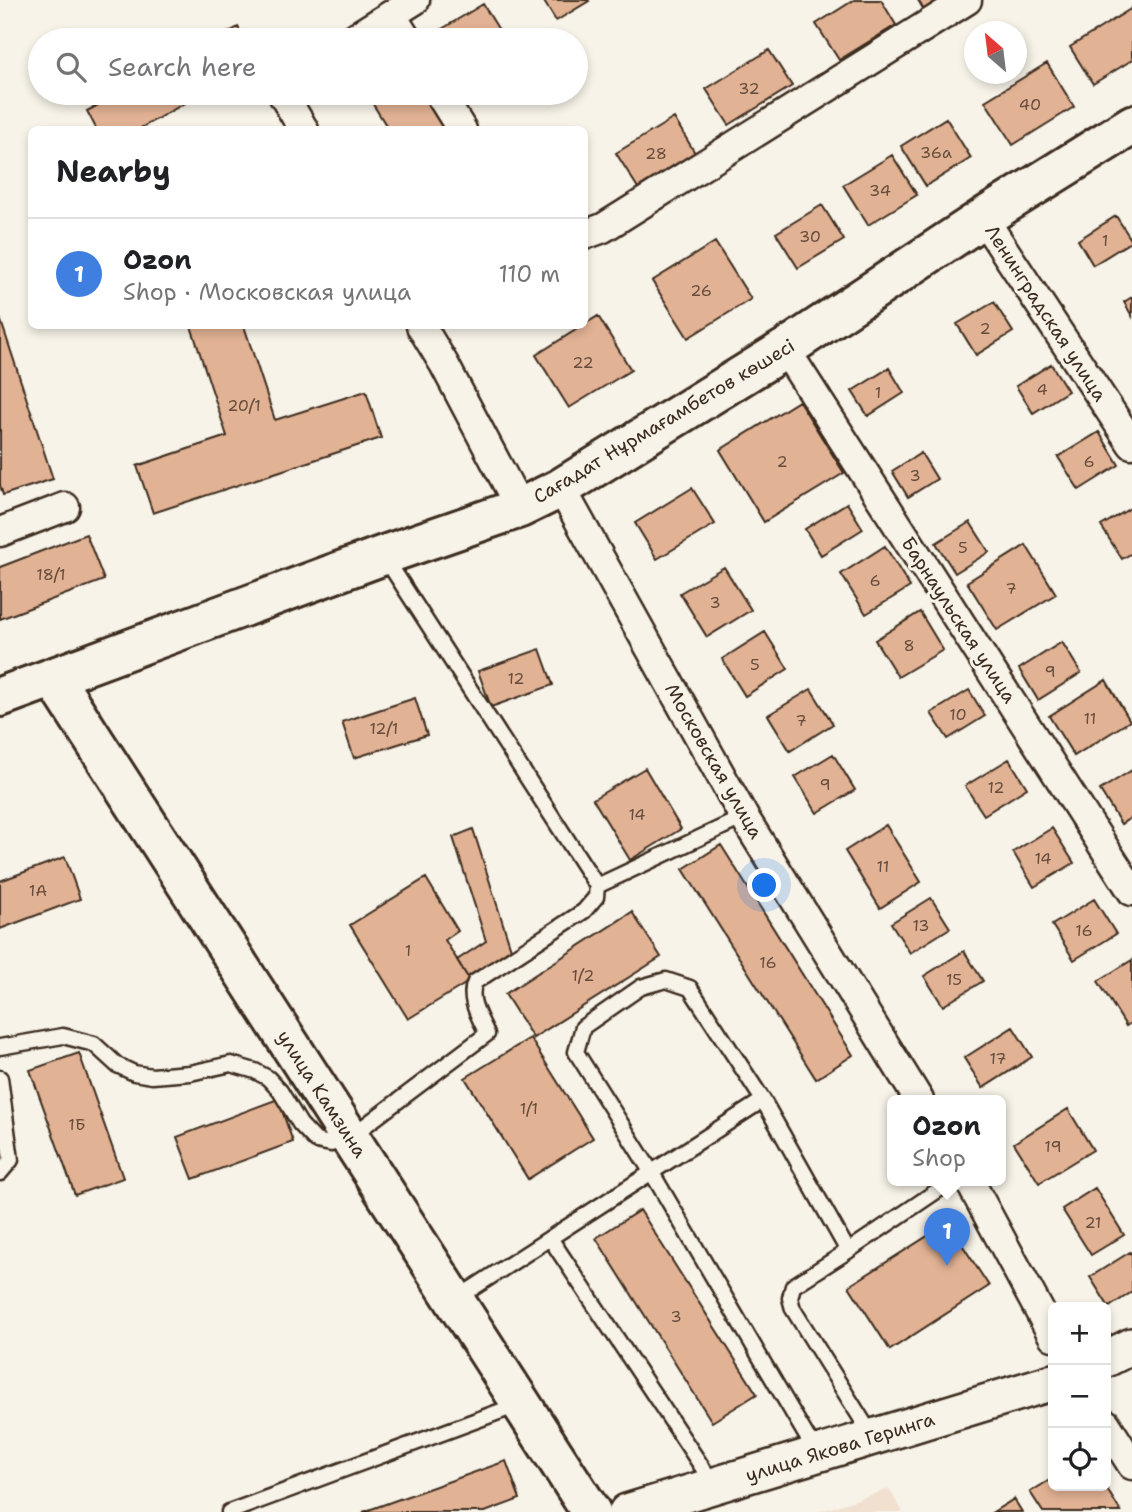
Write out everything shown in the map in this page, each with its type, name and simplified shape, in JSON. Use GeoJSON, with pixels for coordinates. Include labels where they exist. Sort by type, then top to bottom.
{"type":"FeatureCollection","features":[{"type":"Feature","properties":{"kind":"main road","name":"Сағадат Нұрмағамбетов көшесі"},"geometry":{"type":"LineString","coordinates":[[0,697],[384,555],[520,508],[561,488],[785,349],[983,218],[1132,125]]}},
{"type":"Feature","properties":{"kind":"main road","name":"улица Камзина"},"geometry":{"type":"LineString","coordinates":[[53,677],[591,1512]]}},
{"type":"Feature","properties":{"kind":"street"},"geometry":{"type":"LineString","coordinates":[[372,28],[415,0]]}},
{"type":"Feature","properties":{"kind":"street"},"geometry":{"type":"LineString","coordinates":[[588,234],[603,228],[967,0]]}},
{"type":"Feature","properties":{"kind":"street"},"geometry":{"type":"LineString","coordinates":[[392,16],[400,28]]}},
{"type":"Feature","properties":{"kind":"street"},"geometry":{"type":"LineString","coordinates":[[289,105],[302,126]]}},
{"type":"Feature","properties":{"kind":"street"},"geometry":{"type":"LineString","coordinates":[[446,105],[460,126]]}},
{"type":"Feature","properties":{"kind":"street","name":"Ленинградская улица"},"geometry":{"type":"LineString","coordinates":[[983,218],[1132,444]]}},
{"type":"Feature","properties":{"kind":"street"},"geometry":{"type":"LineString","coordinates":[[423,329],[520,508]]}},
{"type":"Feature","properties":{"kind":"street","name":"Барнаульская улица"},"geometry":{"type":"LineString","coordinates":[[785,349],[1132,891]]}},
{"type":"Feature","properties":{"kind":"street","name":"Московская улица"},"geometry":{"type":"LineString","coordinates":[[561,488],[744,817],[916,1095]]}},
{"type":"Feature","properties":{"kind":"street"},"geometry":{"type":"LineString","coordinates":[[0,532],[65,507]]}},
{"type":"Feature","properties":{"kind":"street"},"geometry":{"type":"LineString","coordinates":[[972,1186],[1048,1327]]}},
{"type":"Feature","properties":{"kind":"street"},"geometry":{"type":"LineString","coordinates":[[1111,1356],[1132,1346]]}},
{"type":"Feature","properties":{"kind":"street","name":"улица Якова Геринга"},"geometry":{"type":"LineString","coordinates":[[627,1512],[1048,1384]]}},
{"type":"Feature","properties":{"kind":"street"},"geometry":{"type":"LineString","coordinates":[[1109,1428],[1132,1465]]}},
{"type":"Feature","properties":{"kind":"lane"},"geometry":{"type":"LineString","coordinates":[[0,1047],[63,1036],[94,1044],[117,1065],[134,1073],[152,1076],[190,1073],[230,1063],[255,1070],[268,1078],[280,1091],[300,1125],[316,1141],[331,1144],[349,1137],[487,1034],[472,999],[475,982],[584,911],[596,897],[597,886],[384,555]]}},
{"type":"Feature","properties":{"kind":"lane"},"geometry":{"type":"LineString","coordinates":[[597,886],[744,817]]}},
{"type":"Feature","properties":{"kind":"lane"},"geometry":{"type":"LineString","coordinates":[[817,1454],[652,1173],[576,1052],[583,1027],[641,987],[666,980],[690,988],[763,1100],[848,1251]]}},
{"type":"Feature","properties":{"kind":"lane"},"geometry":{"type":"LineString","coordinates":[[0,1077],[11,1160],[0,1173]]}},
{"type":"Feature","properties":{"kind":"lane"},"geometry":{"type":"LineString","coordinates":[[454,1300],[763,1100]]}},
{"type":"Feature","properties":{"kind":"lane"},"geometry":{"type":"LineString","coordinates":[[872,1437],[793,1309],[790,1298],[793,1286],[944,1186]]}},
{"type":"Feature","properties":{"kind":"lane"},"geometry":{"type":"LineString","coordinates":[[550,1238],[714,1486]]}},
{"type":"Feature","properties":{"kind":"lane"},"geometry":{"type":"LineString","coordinates":[[229,1512],[521,1403]]}},
{"type":"Feature","properties":{"kind":"shaded area"},"geometry":{"type":"Polygon","coordinates":[[[889,1489],[903,1512],[818,1512],[889,1489]]]}},
{"type":"Feature","properties":{"kind":"building"},"geometry":{"type":"Polygon","coordinates":[[[543,0],[588,0],[589,1],[556,21],[543,0]]]}},
{"type":"Feature","properties":{"kind":"building"},"geometry":{"type":"Polygon","coordinates":[[[854,0],[881,0],[896,25],[839,60],[816,24],[854,0]]]}},
{"type":"Feature","properties":{"kind":"building"},"geometry":{"type":"Polygon","coordinates":[[[918,0],[956,0],[928,17],[918,0]]]}},
{"type":"Feature","properties":{"kind":"building"},"geometry":{"type":"Polygon","coordinates":[[[483,4],[498,28],[444,28],[483,4]]]}},
{"type":"Feature","properties":{"kind":"building"},"geometry":{"type":"Polygon","coordinates":[[[1132,8],[1132,60],[1093,84],[1070,47],[1132,8]]]}},
{"type":"Feature","properties":{"kind":"building"},"geometry":{"type":"Polygon","coordinates":[[[769,50],[792,86],[729,125],[706,89],[769,50]]]}},
{"type":"Feature","properties":{"kind":"building"},"geometry":{"type":"Polygon","coordinates":[[[1047,63],[1074,107],[1013,145],[985,101],[1013,84],[1027,84],[1027,75],[1047,63]]]}},
{"type":"Feature","properties":{"kind":"building"},"geometry":{"type":"Polygon","coordinates":[[[98,105],[182,105],[144,126],[95,126],[87,111],[98,105]]]}},
{"type":"Feature","properties":{"kind":"building"},"geometry":{"type":"Polygon","coordinates":[[[373,105],[434,105],[447,126],[387,126],[373,105]]]}},
{"type":"Feature","properties":{"kind":"building"},"geometry":{"type":"Polygon","coordinates":[[[674,118],[695,153],[638,188],[616,153],[674,118]]]}},
{"type":"Feature","properties":{"kind":"building"},"geometry":{"type":"Polygon","coordinates":[[[946,118],[971,158],[926,186],[901,146],[946,118]]]}},
{"type":"Feature","properties":{"kind":"building"},"geometry":{"type":"Polygon","coordinates":[[[892,155],[917,195],[868,225],[843,185],[892,155]]]}},
{"type":"Feature","properties":{"kind":"building"},"geometry":{"type":"Polygon","coordinates":[[[822,205],[844,240],[798,268],[776,233],[822,205]]]}},
{"type":"Feature","properties":{"kind":"building"},"geometry":{"type":"Polygon","coordinates":[[[1116,216],[1132,241],[1093,265],[1078,240],[1116,216]]]}},
{"type":"Feature","properties":{"kind":"building"},"geometry":{"type":"Polygon","coordinates":[[[715,242],[751,299],[688,338],[652,281],[715,242]]]}},
{"type":"Feature","properties":{"kind":"building"},"geometry":{"type":"Polygon","coordinates":[[[1132,297],[1132,316],[1124,302],[1132,297]]]}},
{"type":"Feature","properties":{"kind":"building"},"geometry":{"type":"Polygon","coordinates":[[[994,302],[1013,332],[976,355],[957,324],[994,302]]]}},
{"type":"Feature","properties":{"kind":"building"},"geometry":{"type":"Polygon","coordinates":[[[598,316],[631,370],[569,408],[536,355],[577,329],[588,329],[588,322],[598,316]]]}},
{"type":"Feature","properties":{"kind":"building"},"geometry":{"type":"Polygon","coordinates":[[[0,318],[53,479],[3,495],[0,485],[0,318]]]}},
{"type":"Feature","properties":{"kind":"building"},"geometry":{"type":"Polygon","coordinates":[[[192,329],[245,329],[275,420],[366,391],[381,438],[153,513],[137,466],[227,436],[192,329]]]}},
{"type":"Feature","properties":{"kind":"building"},"geometry":{"type":"Polygon","coordinates":[[[1051,364],[1068,391],[1033,413],[1016,386],[1051,364]]]}},
{"type":"Feature","properties":{"kind":"building"},"geometry":{"type":"Polygon","coordinates":[[[889,368],[904,393],[868,416],[852,391],[889,368]]]}},
{"type":"Feature","properties":{"kind":"building"},"geometry":{"type":"Polygon","coordinates":[[[799,401],[844,473],[764,522],[720,450],[799,401]]]}},
{"type":"Feature","properties":{"kind":"building"},"geometry":{"type":"Polygon","coordinates":[[[1099,432],[1119,465],[1079,490],[1058,457],[1099,432]]]}},
{"type":"Feature","properties":{"kind":"building"},"geometry":{"type":"Polygon","coordinates":[[[921,453],[937,479],[908,497],[892,471],[921,453]]]}},
{"type":"Feature","properties":{"kind":"building"},"geometry":{"type":"Polygon","coordinates":[[[692,488],[715,524],[657,559],[635,523],[692,488]]]}},
{"type":"Feature","properties":{"kind":"building"},"geometry":{"type":"Polygon","coordinates":[[[847,503],[863,529],[821,555],[805,529],[847,503]]]}},
{"type":"Feature","properties":{"kind":"building"},"geometry":{"type":"Polygon","coordinates":[[[1132,507],[1132,553],[1122,559],[1101,526],[1132,507]]]}},
{"type":"Feature","properties":{"kind":"building"},"geometry":{"type":"Polygon","coordinates":[[[970,522],[989,552],[955,573],[936,543],[970,522]]]}},
{"type":"Feature","properties":{"kind":"building"},"geometry":{"type":"Polygon","coordinates":[[[86,534],[104,580],[0,619],[0,567],[86,534]]]}},
{"type":"Feature","properties":{"kind":"building"},"geometry":{"type":"Polygon","coordinates":[[[1026,545],[1056,594],[997,630],[967,582],[1026,545]]]}},
{"type":"Feature","properties":{"kind":"building"},"geometry":{"type":"Polygon","coordinates":[[[885,546],[910,587],[866,614],[841,574],[885,546]]]}},
{"type":"Feature","properties":{"kind":"building"},"geometry":{"type":"Polygon","coordinates":[[[724,567],[751,610],[707,637],[680,593],[724,567]]]}},
{"type":"Feature","properties":{"kind":"building"},"geometry":{"type":"Polygon","coordinates":[[[920,612],[943,650],[898,677],[875,640],[920,612]]]}},
{"type":"Feature","properties":{"kind":"building"},"geometry":{"type":"Polygon","coordinates":[[[765,632],[788,669],[745,696],[722,659],[765,632]]]}},
{"type":"Feature","properties":{"kind":"building"},"geometry":{"type":"Polygon","coordinates":[[[1062,642],[1081,673],[1038,700],[1019,669],[1062,642]]]}},
{"type":"Feature","properties":{"kind":"building"},"geometry":{"type":"Polygon","coordinates":[[[540,649],[553,685],[491,707],[478,671],[540,649]]]}},
{"type":"Feature","properties":{"kind":"building"},"geometry":{"type":"Polygon","coordinates":[[[1106,680],[1130,721],[1074,756],[1049,716],[1106,680]]]}},
{"type":"Feature","properties":{"kind":"building"},"geometry":{"type":"Polygon","coordinates":[[[811,689],[833,724],[790,751],[768,715],[811,689]]]}},
{"type":"Feature","properties":{"kind":"building"},"geometry":{"type":"Polygon","coordinates":[[[969,690],[985,716],[948,739],[931,713],[969,690]]]}},
{"type":"Feature","properties":{"kind":"building"},"geometry":{"type":"Polygon","coordinates":[[[415,698],[427,735],[354,758],[342,722],[415,698]]]}},
{"type":"Feature","properties":{"kind":"building"},"geometry":{"type":"Polygon","coordinates":[[[833,754],[855,790],[817,813],[795,777],[833,754]]]}},
{"type":"Feature","properties":{"kind":"building"},"geometry":{"type":"Polygon","coordinates":[[[1009,759],[1027,788],[984,815],[965,786],[1009,759]]]}},
{"type":"Feature","properties":{"kind":"building"},"geometry":{"type":"Polygon","coordinates":[[[645,768],[681,829],[630,860],[593,799],[645,768]]]}},
{"type":"Feature","properties":{"kind":"building"},"geometry":{"type":"Polygon","coordinates":[[[1132,770],[1132,817],[1121,824],[1100,790],[1132,770]]]}},
{"type":"Feature","properties":{"kind":"building"},"geometry":{"type":"Polygon","coordinates":[[[886,825],[921,882],[880,908],[845,851],[886,825]]]}},
{"type":"Feature","properties":{"kind":"building"},"geometry":{"type":"Polygon","coordinates":[[[1052,828],[1074,863],[1034,887],[1013,852],[1052,828]]]}},
{"type":"Feature","properties":{"kind":"building"},"geometry":{"type":"Polygon","coordinates":[[[473,829],[512,952],[470,981],[457,960],[486,941],[453,837],[473,829]]]}},
{"type":"Feature","properties":{"kind":"building"},"geometry":{"type":"Polygon","coordinates":[[[721,845],[853,1055],[816,1079],[683,869],[721,845]]]}},
{"type":"Feature","properties":{"kind":"building"},"geometry":{"type":"Polygon","coordinates":[[[65,857],[80,899],[0,929],[0,881],[65,857]]]}},
{"type":"Feature","properties":{"kind":"building"},"geometry":{"type":"Polygon","coordinates":[[[426,878],[458,931],[445,940],[470,981],[408,1019],[350,925],[426,878]]]}},
{"type":"Feature","properties":{"kind":"building"},"geometry":{"type":"Polygon","coordinates":[[[931,898],[950,928],[910,953],[891,923],[931,898]]]}},
{"type":"Feature","properties":{"kind":"building"},"geometry":{"type":"Polygon","coordinates":[[[1094,899],[1116,934],[1074,960],[1052,925],[1094,899]]]}},
{"type":"Feature","properties":{"kind":"building"},"geometry":{"type":"Polygon","coordinates":[[[632,912],[661,957],[533,1038],[505,994],[632,912]]]}},
{"type":"Feature","properties":{"kind":"building"},"geometry":{"type":"Polygon","coordinates":[[[964,951],[983,981],[943,1006],[924,976],[964,951]]]}},
{"type":"Feature","properties":{"kind":"building"},"geometry":{"type":"Polygon","coordinates":[[[1132,960],[1132,1022],[1126,1026],[1098,981],[1132,960]]]}},
{"type":"Feature","properties":{"kind":"building"},"geometry":{"type":"Polygon","coordinates":[[[1013,1027],[1032,1057],[983,1088],[964,1058],[1013,1027]]]}},
{"type":"Feature","properties":{"kind":"building"},"geometry":{"type":"Polygon","coordinates":[[[530,1038],[593,1138],[528,1179],[465,1078],[530,1038]]]}},
{"type":"Feature","properties":{"kind":"building"},"geometry":{"type":"Polygon","coordinates":[[[79,1053],[123,1178],[75,1195],[30,1070],[79,1053]]]}},
{"type":"Feature","properties":{"kind":"building"},"geometry":{"type":"Polygon","coordinates":[[[278,1099],[293,1142],[193,1179],[177,1137],[278,1099]]]}},
{"type":"Feature","properties":{"kind":"building"},"geometry":{"type":"Polygon","coordinates":[[[1068,1109],[1093,1150],[1039,1183],[1014,1143],[1068,1109]]]}},
{"type":"Feature","properties":{"kind":"building"},"geometry":{"type":"Polygon","coordinates":[[[1095,1188],[1124,1235],[1091,1255],[1062,1209],[1095,1188]]]}},
{"type":"Feature","properties":{"kind":"building"},"geometry":{"type":"Polygon","coordinates":[[[640,1210],[757,1394],[712,1422],[596,1238],[640,1210]]]}},
{"type":"Feature","properties":{"kind":"building"},"geometry":{"type":"Polygon","coordinates":[[[948,1223],[989,1286],[890,1350],[849,1286],[948,1223]]]}},
{"type":"Feature","properties":{"kind":"building"},"geometry":{"type":"Polygon","coordinates":[[[1130,1252],[1132,1255],[1132,1292],[1111,1306],[1111,1302],[1106,1302],[1090,1277],[1130,1252]]]}},
{"type":"Feature","properties":{"kind":"building"},"geometry":{"type":"Polygon","coordinates":[[[506,1461],[520,1499],[485,1512],[363,1512],[506,1461]]]}},
{"type":"Feature","properties":{"kind":"building"},"geometry":{"type":"Polygon","coordinates":[[[1048,1481],[1048,1491],[1108,1491],[1121,1512],[1043,1512],[1030,1492],[1048,1481]]]}},
{"type":"Feature","properties":{"kind":"building"},"geometry":{"type":"Polygon","coordinates":[[[1014,1499],[1022,1512],[993,1512],[1014,1499]]]}},
{"type":"Feature","properties":{"kind":"place","name":"Ozon"},"geometry":{"type":"Point","coordinates":[947,1266]}}]}
